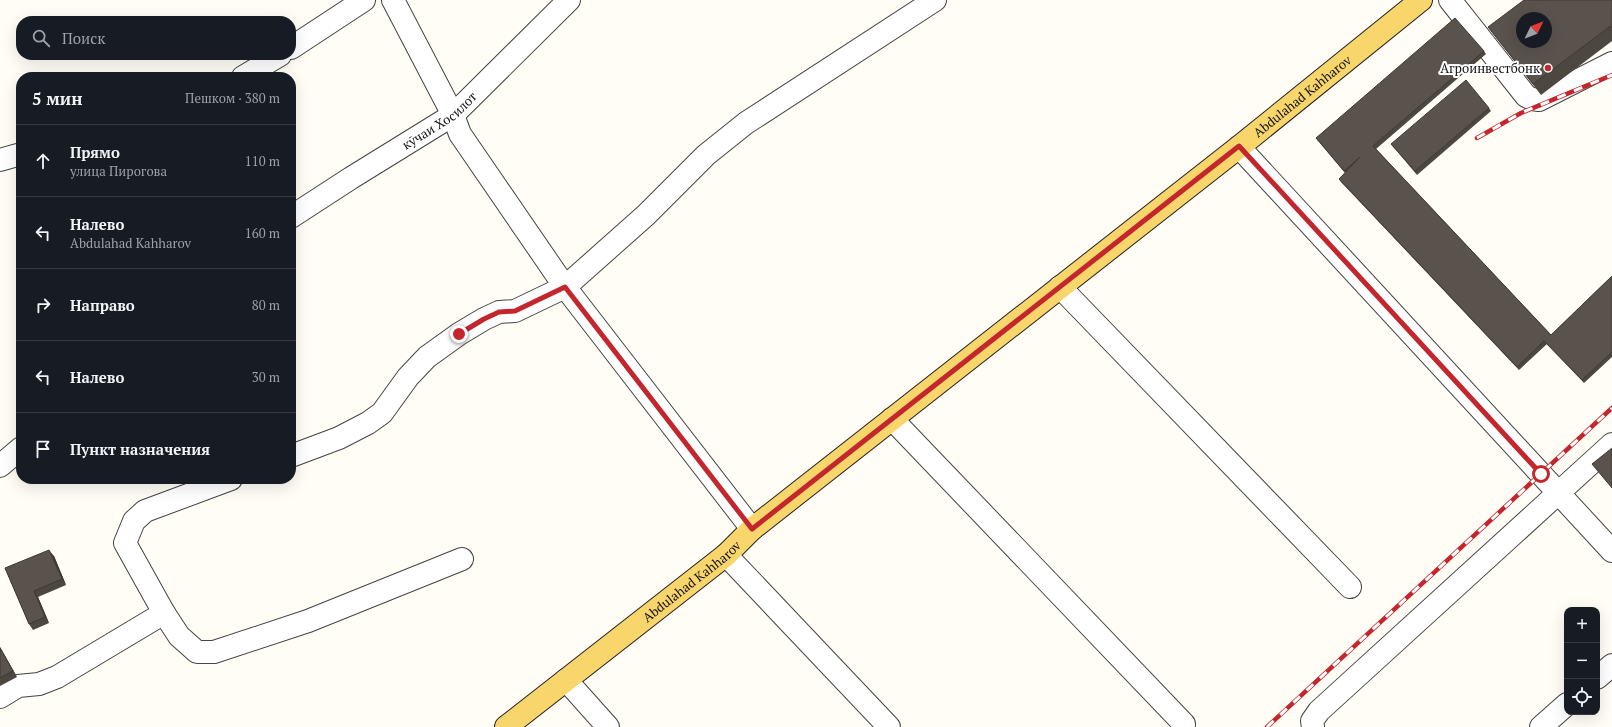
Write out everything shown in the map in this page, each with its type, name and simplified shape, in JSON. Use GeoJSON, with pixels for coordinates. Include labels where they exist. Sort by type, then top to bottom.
{"type":"FeatureCollection","features":[{"type":"Feature","properties":{"kind":"main road","name":"Abdulahad Kahharov"},"geometry":{"type":"LineString","coordinates":[[506,727],[726,555],[752,529],[1239,146],[1421,0]]}},
{"type":"Feature","properties":{"kind":"street"},"geometry":{"type":"LineString","coordinates":[[296,45],[364,0]]}},
{"type":"Feature","properties":{"kind":"street"},"geometry":{"type":"LineString","coordinates":[[393,0],[453,115],[460,134],[565,287],[752,529]]}},
{"type":"Feature","properties":{"kind":"street","name":"кӯчаи Хосилот"},"geometry":{"type":"LineString","coordinates":[[296,214],[453,115],[569,0]]}},
{"type":"Feature","properties":{"kind":"street"},"geometry":{"type":"LineString","coordinates":[[296,454],[339,438],[368,423],[382,413],[408,377],[427,357],[459,334],[499,312],[515,311],[565,287],[646,215],[706,155],[746,123],[934,0]]}},
{"type":"Feature","properties":{"kind":"street"},"geometry":{"type":"LineString","coordinates":[[1450,0],[1509,77],[1526,96],[1532,100],[1539,100],[1612,63]]}},
{"type":"Feature","properties":{"kind":"street"},"geometry":{"type":"LineString","coordinates":[[251,72],[272,60]]}},
{"type":"Feature","properties":{"kind":"street"},"geometry":{"type":"LineString","coordinates":[[1239,146],[1612,551]]}},
{"type":"Feature","properties":{"kind":"street"},"geometry":{"type":"LineString","coordinates":[[0,160],[16,155]]}},
{"type":"Feature","properties":{"kind":"street"},"geometry":{"type":"LineString","coordinates":[[1060,287],[1350,587]]}},
{"type":"Feature","properties":{"kind":"street"},"geometry":{"type":"LineString","coordinates":[[892,419],[1184,724]]}},
{"type":"Feature","properties":{"kind":"street"},"geometry":{"type":"LineString","coordinates":[[1310,725],[1325,706],[1612,444]]}},
{"type":"Feature","properties":{"kind":"street"},"geometry":{"type":"LineString","coordinates":[[0,466],[16,452]]}},
{"type":"Feature","properties":{"kind":"street"},"geometry":{"type":"LineString","coordinates":[[218,484],[145,511],[134,521],[125,543],[164,613],[179,636],[197,652],[214,652],[308,621],[462,559]]}},
{"type":"Feature","properties":{"kind":"street"},"geometry":{"type":"LineString","coordinates":[[726,555],[889,727]]}},
{"type":"Feature","properties":{"kind":"street"},"geometry":{"type":"LineString","coordinates":[[0,697],[18,686],[39,684],[57,677],[164,613]]}},
{"type":"Feature","properties":{"kind":"street"},"geometry":{"type":"LineString","coordinates":[[1600,675],[1612,665]]}},
{"type":"Feature","properties":{"kind":"street"},"geometry":{"type":"LineString","coordinates":[[566,680],[608,727]]}},
{"type":"Feature","properties":{"kind":"street"},"geometry":{"type":"LineString","coordinates":[[1541,727],[1564,707]]}},
{"type":"Feature","properties":{"kind":"building","name":"Агроинвестбонк"},"geometry":{"type":"Polygon","coordinates":[[[1524,0],[1612,0],[1612,25],[1533,84],[1488,27],[1524,0]]]}},
{"type":"Feature","properties":{"kind":"building"},"geometry":{"type":"Polygon","coordinates":[[[1455,18],[1484,51],[1373,146],[1551,335],[1612,276],[1612,352],[1582,380],[1544,341],[1517,367],[1339,179],[1360,157],[1344,171],[1316,138],[1455,18]]]}},
{"type":"Feature","properties":{"kind":"building"},"geometry":{"type":"Polygon","coordinates":[[[1466,80],[1489,108],[1415,171],[1391,144],[1466,80]]]}},
{"type":"Feature","properties":{"kind":"building"},"geometry":{"type":"Polygon","coordinates":[[[1612,448],[1612,488],[1592,464],[1612,448]]]}},
{"type":"Feature","properties":{"kind":"building"},"geometry":{"type":"Polygon","coordinates":[[[49,550],[62,579],[34,591],[45,617],[29,624],[5,568],[49,550]]]}},
{"type":"Feature","properties":{"kind":"building"},"geometry":{"type":"Polygon","coordinates":[[[0,648],[13,671],[0,678],[0,648]]]}},
{"type":"Feature","properties":{"kind":"railway"},"geometry":{"type":"LineString","coordinates":[[1477,138],[1521,113],[1612,75]]}},
{"type":"Feature","properties":{"kind":"railway"},"geometry":{"type":"LineString","coordinates":[[1267,727],[1612,408]]}},
{"type":"Feature","properties":{"kind":"place","name":"Агроинвестбонк"},"geometry":{"type":"Point","coordinates":[1548,68]}},
{"type":"Feature","properties":{"kind":"route"},"geometry":{"type":"LineString","coordinates":[[459,334],[499,312],[515,311],[565,287],[752,529],[1239,146],[1541,474]]}}]}
